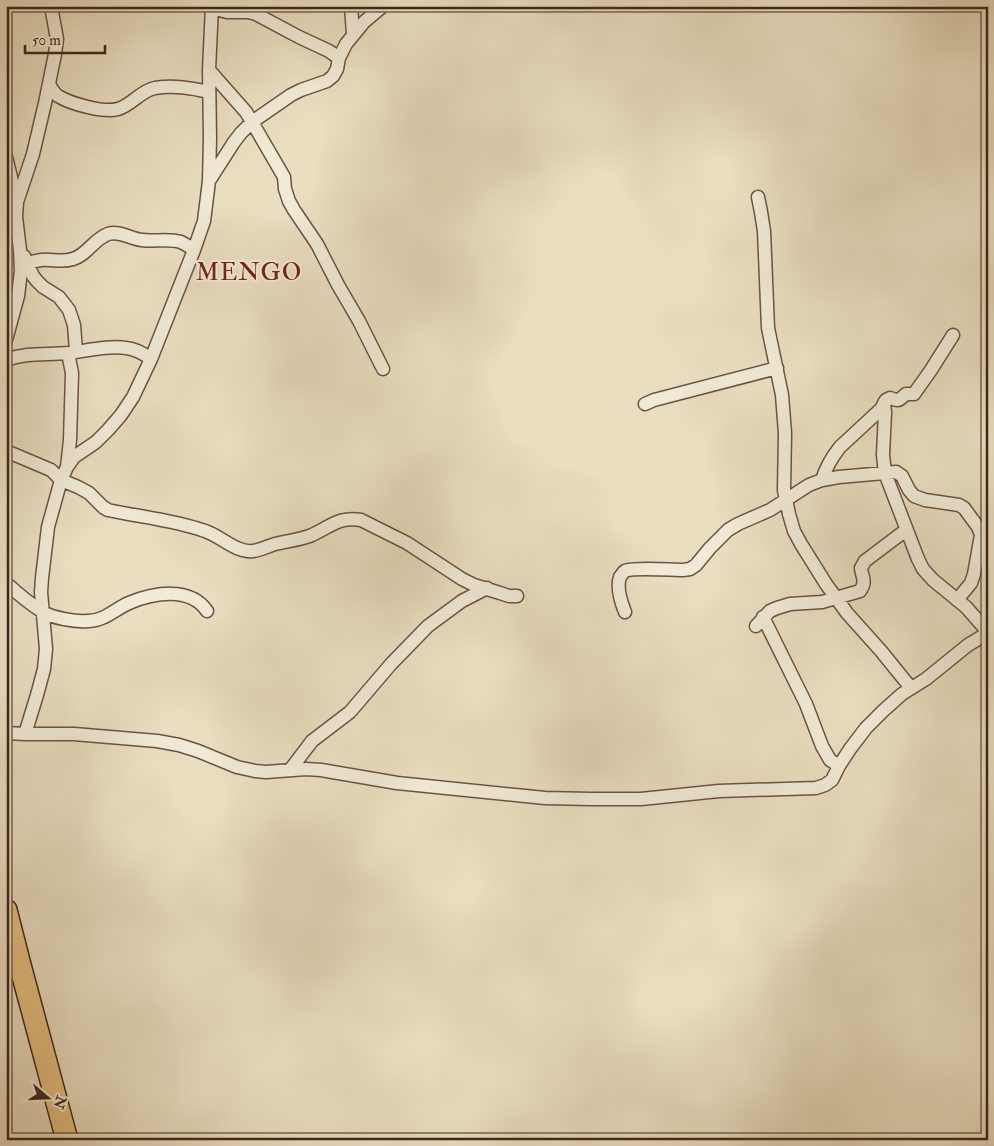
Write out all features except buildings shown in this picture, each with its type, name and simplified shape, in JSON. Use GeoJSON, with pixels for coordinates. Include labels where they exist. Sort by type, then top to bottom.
{"type":"FeatureCollection","features":[{"type":"Feature","properties":{"kind":"highway"},"geometry":{"type":"LineString","coordinates":[[6,910],[13,970],[67,1140]]}},
{"type":"Feature","properties":{"kind":"street"},"geometry":{"type":"LineString","coordinates":[[6,340],[18,296],[21,271],[16,217],[17,202],[33,154],[53,67],[57,39],[51,6]]}},
{"type":"Feature","properties":{"kind":"street"},"geometry":{"type":"LineString","coordinates":[[350,6],[353,34]]}},
{"type":"Feature","properties":{"kind":"street"},"geometry":{"type":"LineString","coordinates":[[209,181],[241,132],[252,122],[291,95],[327,81],[334,76],[339,58],[353,34],[383,6]]}},
{"type":"Feature","properties":{"kind":"street"},"geometry":{"type":"LineString","coordinates":[[67,466],[74,457],[96,442],[108,430],[133,397],[151,359],[204,221],[209,181],[209,70],[212,7],[227,12],[251,9],[264,18],[339,58]]}},
{"type":"Feature","properties":{"kind":"street"},"geometry":{"type":"LineString","coordinates":[[209,70],[246,112],[252,122],[284,177],[289,201],[317,244],[383,369]]}},
{"type":"Feature","properties":{"kind":"street"},"geometry":{"type":"LineString","coordinates":[[49,84],[54,93],[59,97],[83,105],[109,110],[118,109],[154,88],[167,86],[184,87],[209,92]]}},
{"type":"Feature","properties":{"kind":"street"},"geometry":{"type":"LineString","coordinates":[[6,156],[17,202]]}},
{"type":"Feature","properties":{"kind":"street"},"geometry":{"type":"LineString","coordinates":[[758,197],[764,231],[768,328],[782,395],[785,425],[784,490],[794,531],[847,614],[881,651],[911,688]]}},
{"type":"Feature","properties":{"kind":"street"},"geometry":{"type":"LineString","coordinates":[[28,264],[44,259],[68,260],[78,258],[101,238],[113,233],[142,240],[181,242],[194,250]]}},
{"type":"Feature","properties":{"kind":"street"},"geometry":{"type":"LineString","coordinates":[[20,250],[33,276],[43,287],[59,297],[69,310],[74,326],[70,440],[67,466],[48,527],[42,578],[42,612],[46,648],[44,669],[25,734]]}},
{"type":"Feature","properties":{"kind":"street"},"geometry":{"type":"LineString","coordinates":[[822,480],[826,468],[835,453],[881,408],[887,399],[900,401],[906,394],[914,394],[953,336]]}},
{"type":"Feature","properties":{"kind":"street"},"geometry":{"type":"LineString","coordinates":[[6,360],[18,355],[34,353],[72,352],[119,347],[141,352],[151,359]]}},
{"type":"Feature","properties":{"kind":"street"},"geometry":{"type":"LineString","coordinates":[[644,404],[776,368]]}},
{"type":"Feature","properties":{"kind":"street"},"geometry":{"type":"LineString","coordinates":[[6,733],[74,734],[157,741],[198,751],[246,770],[266,772],[306,769],[321,770],[397,783],[507,795],[614,799],[666,797],[719,791],[816,788],[825,785],[832,780],[850,749],[866,728],[883,711],[911,688],[926,679],[988,632],[976,617],[932,580],[918,559],[885,473],[883,455],[884,403]]}},
{"type":"Feature","properties":{"kind":"street"},"geometry":{"type":"LineString","coordinates":[[6,451],[51,470],[62,480],[89,493],[108,510],[205,530],[231,545],[247,551],[256,551],[312,535],[344,519],[361,520],[407,543],[474,585],[509,596],[517,596]]}},
{"type":"Feature","properties":{"kind":"street"},"geometry":{"type":"LineString","coordinates":[[625,612],[621,601],[619,584],[620,576],[624,572],[643,569],[690,569],[701,560],[728,530],[770,510],[809,485],[822,480],[853,475],[894,472],[902,476],[911,493],[918,498],[938,503],[959,505],[964,508],[978,527],[981,535],[974,574],[971,583],[957,600]]}},
{"type":"Feature","properties":{"kind":"street"},"geometry":{"type":"LineString","coordinates":[[839,766],[830,760],[822,746],[806,704],[760,621],[770,611],[790,604],[810,604],[860,591],[864,586],[861,568],[865,561],[906,530]]}},
{"type":"Feature","properties":{"kind":"street"},"geometry":{"type":"LineString","coordinates":[[6,583],[42,612],[73,620],[100,620],[128,603],[156,595],[183,594],[202,604],[207,611]]}},
{"type":"Feature","properties":{"kind":"street"},"geometry":{"type":"LineString","coordinates":[[290,770],[312,741],[350,712],[390,664],[428,626],[462,601],[487,588]]}},
{"type":"Feature","properties":{"kind":"district","name":"MENGO"},"geometry":{"type":"Point","coordinates":[249,272]}}]}
